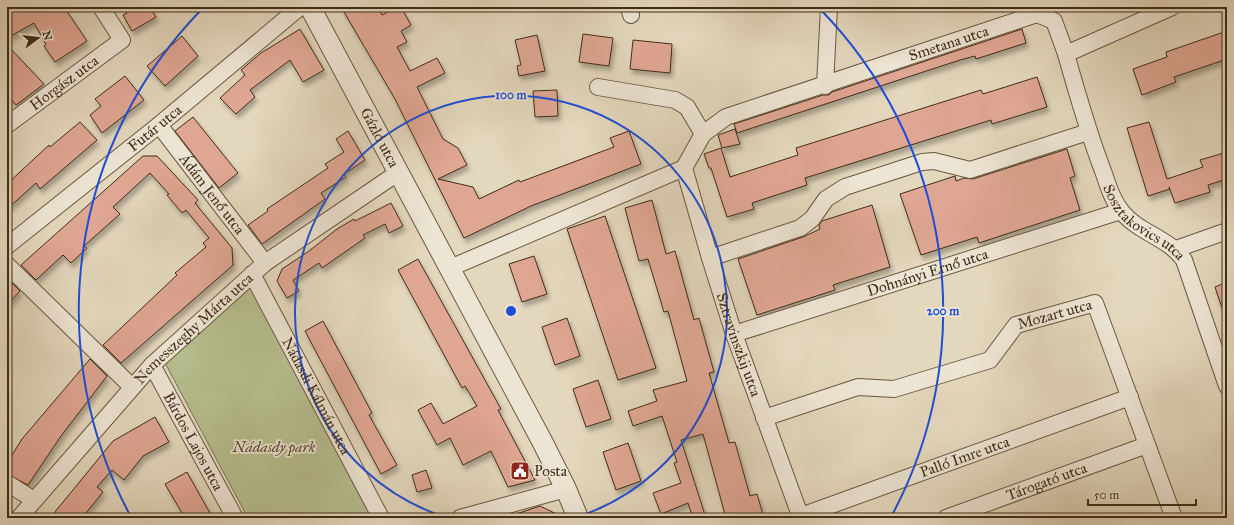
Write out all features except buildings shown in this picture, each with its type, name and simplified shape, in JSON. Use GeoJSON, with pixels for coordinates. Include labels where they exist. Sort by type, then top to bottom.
{"type":"FeatureCollection","features":[{"type":"Feature","properties":{"kind":"street","name":"Horgász utca"},"geometry":{"type":"LineString","coordinates":[[7,125],[122,40],[101,7]]}},
{"type":"Feature","properties":{"kind":"street"},"geometry":{"type":"LineString","coordinates":[[825,86],[829,7]]}},
{"type":"Feature","properties":{"kind":"street"},"geometry":{"type":"LineString","coordinates":[[1066,54],[1172,7]]}},
{"type":"Feature","properties":{"kind":"street","name":"Futár utca"},"geometry":{"type":"LineString","coordinates":[[7,246],[159,125],[310,8]]}},
{"type":"Feature","properties":{"kind":"street","name":"Gázló utca"},"geometry":{"type":"LineString","coordinates":[[310,8],[450,268],[566,489],[578,518]]}},
{"type":"Feature","properties":{"kind":"street","name":"Smetana utca"},"geometry":{"type":"LineString","coordinates":[[684,168],[703,134],[726,117],[825,86],[1037,14],[1054,14],[1066,54]]}},
{"type":"Feature","properties":{"kind":"street","name":"Sosztakovics utca"},"geometry":{"type":"LineString","coordinates":[[1066,54],[1088,132],[1113,197],[1121,211],[1132,222],[1176,249],[1184,260],[1227,386]]}},
{"type":"Feature","properties":{"kind":"street"},"geometry":{"type":"LineString","coordinates":[[598,87],[675,100],[687,107],[703,134]]}},
{"type":"Feature","properties":{"kind":"street","name":"Ádám Jenő utca"},"geometry":{"type":"LineString","coordinates":[[159,125],[265,263]]}},
{"type":"Feature","properties":{"kind":"street"},"geometry":{"type":"LineString","coordinates":[[710,258],[800,228],[812,219],[826,199],[852,185],[922,162],[934,161],[970,170],[1088,132]]}},
{"type":"Feature","properties":{"kind":"street"},"geometry":{"type":"LineString","coordinates":[[450,268],[684,168]]}},
{"type":"Feature","properties":{"kind":"street","name":"Sztravinszkij utca"},"geometry":{"type":"LineString","coordinates":[[684,168],[734,334],[801,517]]}},
{"type":"Feature","properties":{"kind":"street","name":"Nemesszeghy Márta utca"},"geometry":{"type":"LineString","coordinates":[[19,518],[152,364],[265,263],[399,172]]}},
{"type":"Feature","properties":{"kind":"street","name":"Dohnányi Ernő utca"},"geometry":{"type":"LineString","coordinates":[[734,334],[1121,211]]}},
{"type":"Feature","properties":{"kind":"street"},"geometry":{"type":"LineString","coordinates":[[1176,249],[1227,231]]}},
{"type":"Feature","properties":{"kind":"street"},"geometry":{"type":"LineString","coordinates":[[7,265],[132,387]]}},
{"type":"Feature","properties":{"kind":"street","name":"Nádasdi Kálmán utca"},"geometry":{"type":"LineString","coordinates":[[252,274],[381,518]]}},
{"type":"Feature","properties":{"kind":"street","name":"Mozart utca"},"geometry":{"type":"LineString","coordinates":[[764,418],[858,387],[894,389],[990,360],[1016,325],[1095,303],[1174,518]]}},
{"type":"Feature","properties":{"kind":"street","name":"Bárdos Lajos utca"},"geometry":{"type":"LineString","coordinates":[[152,364],[235,518]]}},
{"type":"Feature","properties":{"kind":"street","name":"Palló Imre utca"},"geometry":{"type":"LineString","coordinates":[[801,517],[1130,397]]}},
{"type":"Feature","properties":{"kind":"street","name":"Tárogató utca"},"geometry":{"type":"LineString","coordinates":[[946,518],[1147,445]]}},
{"type":"Feature","properties":{"kind":"street"},"geometry":{"type":"LineString","coordinates":[[7,483],[34,500]]}},
{"type":"Feature","properties":{"kind":"street"},"geometry":{"type":"LineString","coordinates":[[460,518],[566,489]]}},
{"type":"Feature","properties":{"kind":"green space","name":"Nádasdy park"},"geometry":{"type":"Polygon","coordinates":[[[248,283],[377,518],[248,518],[165,363],[248,283]]]}},
{"type":"Feature","properties":{"kind":"place","name":"Posta"},"geometry":{"type":"Point","coordinates":[520,471]}}]}
